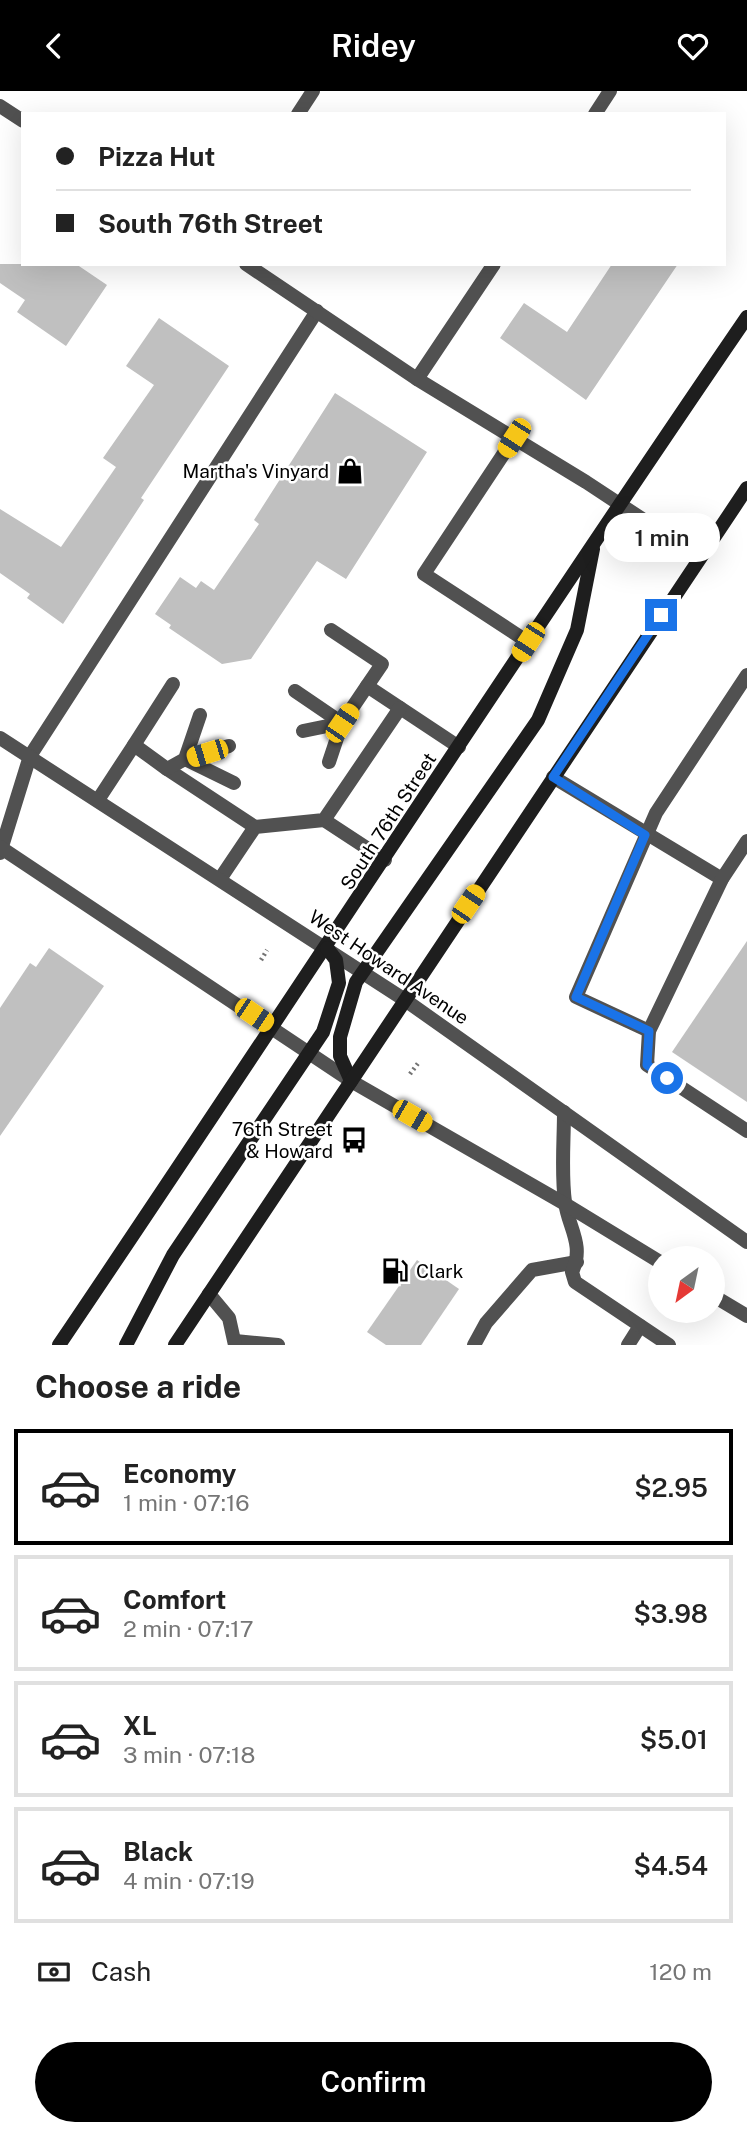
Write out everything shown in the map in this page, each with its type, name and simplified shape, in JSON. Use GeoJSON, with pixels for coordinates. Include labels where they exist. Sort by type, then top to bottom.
{"type":"FeatureCollection","features":[{"type":"Feature","properties":{"kind":"main road","name":"South 76th Street"},"geometry":{"type":"LineString","coordinates":[[59,1345],[327,948],[618,504],[747,317]]}},
{"type":"Feature","properties":{"kind":"main road"},"geometry":{"type":"LineString","coordinates":[[174,1345],[747,488]]}},
{"type":"Feature","properties":{"kind":"main road"},"geometry":{"type":"LineString","coordinates":[[351,1081],[340,1056],[340,1037],[348,1003],[363,972],[538,720],[577,631],[594,541]]}},
{"type":"Feature","properties":{"kind":"main road"},"geometry":{"type":"LineString","coordinates":[[126,1345],[173,1255],[323,1032],[339,983],[337,960],[327,948]]}},
{"type":"Feature","properties":{"kind":"street"},"geometry":{"type":"LineString","coordinates":[[299,112],[313,91]]}},
{"type":"Feature","properties":{"kind":"street"},"geometry":{"type":"LineString","coordinates":[[596,112],[610,91]]}},
{"type":"Feature","properties":{"kind":"street"},"geometry":{"type":"LineString","coordinates":[[0,106],[21,120]]}},
{"type":"Feature","properties":{"kind":"street"},"geometry":{"type":"LineString","coordinates":[[249,266],[417,379],[700,557]]}},
{"type":"Feature","properties":{"kind":"street"},"geometry":{"type":"LineString","coordinates":[[417,379],[493,266]]}},
{"type":"Feature","properties":{"kind":"street"},"geometry":{"type":"LineString","coordinates":[[317,311],[30,756],[1,850],[351,1081],[648,1255]]}},
{"type":"Feature","properties":{"kind":"street"},"geometry":{"type":"LineString","coordinates":[[514,438],[424,575],[528,642]]}},
{"type":"Feature","properties":{"kind":"street"},"geometry":{"type":"LineString","coordinates":[[329,762],[342,723],[382,664],[331,630]]}},
{"type":"Feature","properties":{"kind":"street"},"geometry":{"type":"LineString","coordinates":[[649,1031],[576,997],[656,813],[747,675]]}},
{"type":"Feature","properties":{"kind":"street"},"geometry":{"type":"LineString","coordinates":[[98,800],[173,684]]}},
{"type":"Feature","properties":{"kind":"street"},"geometry":{"type":"LineString","coordinates":[[367,686],[459,747]]}},
{"type":"Feature","properties":{"kind":"street"},"geometry":{"type":"LineString","coordinates":[[295,691],[342,723]]}},
{"type":"Feature","properties":{"kind":"street"},"geometry":{"type":"LineString","coordinates":[[324,820],[400,708]]}},
{"type":"Feature","properties":{"kind":"street"},"geometry":{"type":"LineString","coordinates":[[185,759],[200,715]]}},
{"type":"Feature","properties":{"kind":"street"},"geometry":{"type":"LineString","coordinates":[[303,731],[342,723]]}},
{"type":"Feature","properties":{"kind":"street","name":"West Howard Avenue"},"geometry":{"type":"LineString","coordinates":[[0,738],[405,1000],[747,1242]]}},
{"type":"Feature","properties":{"kind":"street"},"geometry":{"type":"LineString","coordinates":[[134,745],[255,827],[324,820],[385,860]]}},
{"type":"Feature","properties":{"kind":"street"},"geometry":{"type":"LineString","coordinates":[[167,769],[185,759],[229,746]]}},
{"type":"Feature","properties":{"kind":"street"},"geometry":{"type":"LineString","coordinates":[[185,759],[234,783]]}},
{"type":"Feature","properties":{"kind":"street"},"geometry":{"type":"LineString","coordinates":[[553,777],[645,835],[722,879]]}},
{"type":"Feature","properties":{"kind":"street"},"geometry":{"type":"LineString","coordinates":[[220,879],[255,827]]}},
{"type":"Feature","properties":{"kind":"street"},"geometry":{"type":"LineString","coordinates":[[747,841],[722,879],[649,1031],[647,1065],[747,1131]]}},
{"type":"Feature","properties":{"kind":"street"},"geometry":{"type":"LineString","coordinates":[[564,1112],[565,1204],[576,1235],[577,1262],[572,1272],[576,1282],[669,1345]]}},
{"type":"Feature","properties":{"kind":"street"},"geometry":{"type":"LineString","coordinates":[[474,1345],[486,1323],[532,1270],[577,1262]]}},
{"type":"Feature","properties":{"kind":"street"},"geometry":{"type":"LineString","coordinates":[[209,1294],[229,1318],[235,1343],[278,1345]]}},
{"type":"Feature","properties":{"kind":"street"},"geometry":{"type":"LineString","coordinates":[[725,1303],[747,1316]]}},
{"type":"Feature","properties":{"kind":"street"},"geometry":{"type":"LineString","coordinates":[[628,1345],[640,1326]]}},
{"type":"Feature","properties":{"kind":"path"},"geometry":{"type":"LineString","coordinates":[[261,960],[267,950]]}},
{"type":"Feature","properties":{"kind":"path"},"geometry":{"type":"LineString","coordinates":[[410,1074],[419,1062]]}},
{"type":"Feature","properties":{"kind":"building"},"geometry":{"type":"Polygon","coordinates":[[[0,264],[21,264],[79,266],[107,285],[66,346],[17,312],[25,300],[0,283],[0,264]]]}},
{"type":"Feature","properties":{"kind":"building"},"geometry":{"type":"Polygon","coordinates":[[[611,266],[677,266],[586,400],[500,338],[524,303],[567,332],[611,266]]]}},
{"type":"Feature","properties":{"kind":"building"},"geometry":{"type":"Polygon","coordinates":[[[159,318],[229,366],[141,498],[144,500],[63,624],[27,598],[30,594],[0,573],[0,509],[61,547],[116,467],[103,458],[154,385],[126,366],[159,318]]]}},
{"type":"Feature","properties":{"kind":"building"},"geometry":{"type":"Polygon","coordinates":[[[335,393],[427,452],[346,579],[317,561],[251,659],[222,664],[169,628],[171,625],[155,614],[180,577],[196,588],[201,581],[214,590],[259,524],[254,520],[335,393]]]}},
{"type":"Feature","properties":{"kind":"building"},"geometry":{"type":"Polygon","coordinates":[[[747,941],[747,1102],[672,1052],[747,941]]]}},
{"type":"Feature","properties":{"kind":"building"},"geometry":{"type":"Polygon","coordinates":[[[49,948],[104,986],[0,1136],[0,1008],[30,963],[36,967],[49,948]]]}},
{"type":"Feature","properties":{"kind":"building"},"geometry":{"type":"Polygon","coordinates":[[[417,1260],[459,1289],[421,1345],[386,1345],[367,1332],[417,1260]]]}},
{"type":"Feature","properties":{"kind":"place","name":"Martha's Vinyard"},"geometry":{"type":"Point","coordinates":[350,471]}},
{"type":"Feature","properties":{"kind":"place","name":"76th Street & Howard"},"geometry":{"type":"Point","coordinates":[354,1140]}},
{"type":"Feature","properties":{"kind":"place","name":"Clark"},"geometry":{"type":"Point","coordinates":[395,1271]}},
{"type":"Feature","properties":{"kind":"route"},"geometry":{"type":"LineString","coordinates":[[661,615],[553,777],[645,835],[576,997],[649,1031],[647,1065],[667,1078]]}}]}
